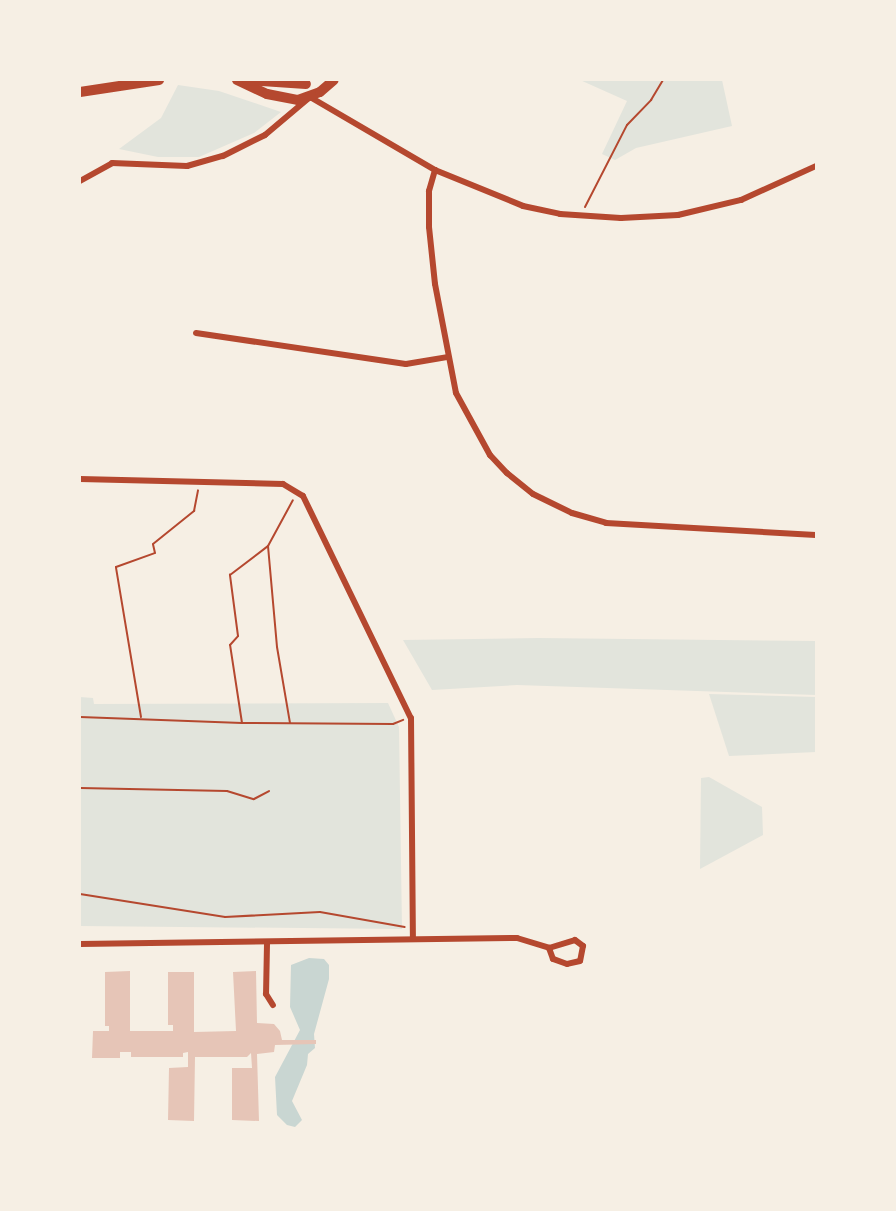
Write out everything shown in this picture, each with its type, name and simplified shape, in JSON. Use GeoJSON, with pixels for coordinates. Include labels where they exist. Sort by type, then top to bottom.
{"type":"FeatureCollection","features":[{"type":"Feature","properties":{"kind":"main road"},"geometry":{"type":"LineString","coordinates":[[80,92],[159,80]]}},
{"type":"Feature","properties":{"kind":"main road"},"geometry":{"type":"LineString","coordinates":[[237,80],[285,98],[310,97],[334,80]]}},
{"type":"Feature","properties":{"kind":"main road"},"geometry":{"type":"LineString","coordinates":[[247,80],[309,82],[310,97]]}},
{"type":"Feature","properties":{"kind":"street"},"geometry":{"type":"LineString","coordinates":[[80,181],[112,163],[187,166],[223,156],[265,135],[310,97],[435,170],[523,206],[580,216],[678,214],[730,203],[768,190],[816,166]]}},
{"type":"Feature","properties":{"kind":"street"},"geometry":{"type":"LineString","coordinates":[[435,170],[429,191],[429,227],[448,357],[456,393],[490,455],[533,494],[572,513],[606,522],[816,535]]}},
{"type":"Feature","properties":{"kind":"street"},"geometry":{"type":"LineString","coordinates":[[196,333],[406,364],[448,357]]}},
{"type":"Feature","properties":{"kind":"street"},"geometry":{"type":"LineString","coordinates":[[80,479],[283,484],[303,496],[411,718],[413,939]]}},
{"type":"Feature","properties":{"kind":"street"},"geometry":{"type":"LineString","coordinates":[[80,944],[267,944],[517,938],[549,948],[575,940],[583,946],[583,954],[574,963],[557,963],[549,948]]}},
{"type":"Feature","properties":{"kind":"street"},"geometry":{"type":"LineString","coordinates":[[267,944],[266,994],[273,1005]]}},
{"type":"Feature","properties":{"kind":"path"},"geometry":{"type":"LineString","coordinates":[[580,216],[627,125],[651,100],[663,80]]}},
{"type":"Feature","properties":{"kind":"path"},"geometry":{"type":"LineString","coordinates":[[141,718],[116,567],[155,553],[153,544],[194,511],[200,482]]}},
{"type":"Feature","properties":{"kind":"path"},"geometry":{"type":"LineString","coordinates":[[242,723],[230,645],[238,636],[230,575],[268,546],[291,501],[303,496]]}},
{"type":"Feature","properties":{"kind":"path"},"geometry":{"type":"LineString","coordinates":[[268,546],[277,647],[290,723]]}},
{"type":"Feature","properties":{"kind":"path"},"geometry":{"type":"LineString","coordinates":[[80,717],[242,723],[393,724],[411,718]]}},
{"type":"Feature","properties":{"kind":"path"},"geometry":{"type":"LineString","coordinates":[[80,788],[227,791],[254,799],[269,791]]}},
{"type":"Feature","properties":{"kind":"path"},"geometry":{"type":"LineString","coordinates":[[80,894],[102,895],[225,917],[320,912],[414,928]]}},
{"type":"Feature","properties":{"kind":"shaded area"},"geometry":{"type":"Polygon","coordinates":[[[580,80],[722,80],[732,126],[636,148],[615,160],[602,154],[627,101],[580,80]]]}},
{"type":"Feature","properties":{"kind":"shaded area"},"geometry":{"type":"Polygon","coordinates":[[[178,85],[219,91],[281,112],[254,133],[199,157],[158,157],[119,149],[161,118],[178,85]]]}},
{"type":"Feature","properties":{"kind":"shaded area"},"geometry":{"type":"Polygon","coordinates":[[[538,638],[816,641],[816,695],[517,685],[432,690],[403,640],[538,638]]]}},
{"type":"Feature","properties":{"kind":"shaded area"},"geometry":{"type":"Polygon","coordinates":[[[709,694],[816,697],[816,752],[729,756],[709,694]]]}},
{"type":"Feature","properties":{"kind":"shaded area"},"geometry":{"type":"Polygon","coordinates":[[[80,697],[93,698],[94,704],[388,703],[399,727],[402,929],[80,926],[80,697]]]}},
{"type":"Feature","properties":{"kind":"shaded area"},"geometry":{"type":"Polygon","coordinates":[[[709,777],[762,807],[763,835],[700,869],[701,778],[709,777]]]}},
{"type":"Feature","properties":{"kind":"shaded area"},"geometry":{"type":"Polygon","coordinates":[[[309,958],[324,959],[329,965],[329,979],[314,1034],[315,1048],[308,1054],[307,1065],[292,1101],[302,1120],[295,1127],[287,1125],[277,1115],[275,1077],[300,1030],[290,1007],[291,965],[309,958]]]}},
{"type":"Feature","properties":{"kind":"building"},"geometry":{"type":"Polygon","coordinates":[[[130,971],[130,1031],[173,1031],[173,1025],[168,1025],[168,972],[194,972],[194,1032],[236,1031],[233,972],[256,971],[257,1023],[274,1024],[280,1031],[282,1040],[316,1040],[316,1044],[275,1045],[274,1052],[257,1054],[259,1121],[232,1120],[232,1068],[252,1068],[251,1053],[247,1057],[195,1057],[194,1121],[168,1120],[169,1068],[188,1067],[188,1052],[183,1053],[183,1057],[131,1057],[131,1052],[120,1052],[120,1058],[92,1058],[93,1031],[109,1031],[109,1026],[105,1026],[105,972],[130,971]]]}}]}
